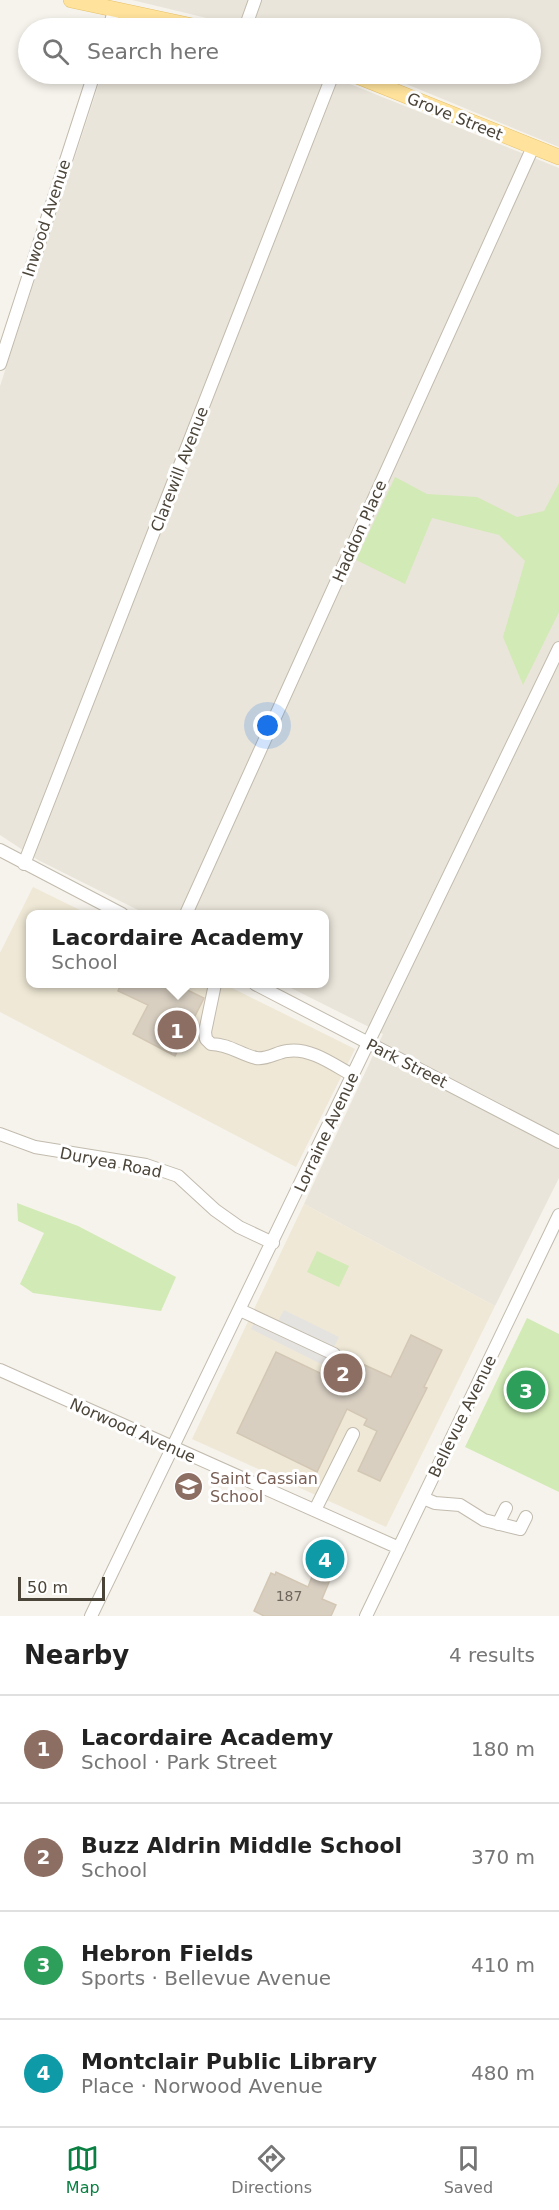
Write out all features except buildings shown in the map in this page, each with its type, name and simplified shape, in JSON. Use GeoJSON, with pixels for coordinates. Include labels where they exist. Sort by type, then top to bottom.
{"type":"FeatureCollection","features":[{"type":"Feature","properties":{"kind":"main road"},"geometry":{"type":"LineString","coordinates":[[70,0],[150,18]]}},
{"type":"Feature","properties":{"kind":"main road","name":"Grove Street"},"geometry":{"type":"LineString","coordinates":[[377,84],[559,157]]}},
{"type":"Feature","properties":{"kind":"street"},"geometry":{"type":"LineString","coordinates":[[249,18],[255,0]]}},
{"type":"Feature","properties":{"kind":"street"},"geometry":{"type":"LineString","coordinates":[[112,18],[114,11]]}},
{"type":"Feature","properties":{"kind":"street","name":"Inwood Avenue"},"geometry":{"type":"LineString","coordinates":[[0,364],[91,84]]}},
{"type":"Feature","properties":{"kind":"street","name":"Clarewill Avenue"},"geometry":{"type":"LineString","coordinates":[[24,864],[329,84]]}},
{"type":"Feature","properties":{"kind":"street","name":"Haddon Place"},"geometry":{"type":"LineString","coordinates":[[188,910],[533,147]]}},
{"type":"Feature","properties":{"kind":"street","name":"Lorraine Avenue"},"geometry":{"type":"LineString","coordinates":[[91,1616],[559,648]]}},
{"type":"Feature","properties":{"kind":"street"},"geometry":{"type":"LineString","coordinates":[[0,850],[112,910]]}},
{"type":"Feature","properties":{"kind":"street"},"geometry":{"type":"LineString","coordinates":[[214,988],[205,1032],[206,1039],[211,1044],[222,1044],[257,1058],[288,1051],[302,1051],[326,1060],[352,1075]]}},
{"type":"Feature","properties":{"kind":"street","name":"Park Street"},"geometry":{"type":"LineString","coordinates":[[263,988],[559,1142]]}},
{"type":"Feature","properties":{"kind":"street","name":"Duryea Road"},"geometry":{"type":"LineString","coordinates":[[0,1134],[35,1147],[146,1165],[178,1176],[215,1210],[238,1227],[273,1243]]}},
{"type":"Feature","properties":{"kind":"street","name":"Bellevue Avenue"},"geometry":{"type":"LineString","coordinates":[[366,1616],[559,1215]]}},
{"type":"Feature","properties":{"kind":"street"},"geometry":{"type":"LineString","coordinates":[[240,1310],[334,1354]]}},
{"type":"Feature","properties":{"kind":"street","name":"Norwood Avenue"},"geometry":{"type":"LineString","coordinates":[[0,1370],[399,1548]]}},
{"type":"Feature","properties":{"kind":"street"},"geometry":{"type":"LineString","coordinates":[[315,1510],[353,1434]]}},
{"type":"Feature","properties":{"kind":"street"},"geometry":{"type":"LineString","coordinates":[[423,1498],[435,1503],[460,1505],[477,1517],[520,1529],[526,1517]]}},
{"type":"Feature","properties":{"kind":"street"},"geometry":{"type":"LineString","coordinates":[[498,1524],[506,1508]]}},
{"type":"Feature","properties":{"kind":"shaded area"},"geometry":{"type":"Polygon","coordinates":[[[132,0],[559,0],[559,147],[406,84],[541,84],[541,18],[207,18],[132,0]]]}},
{"type":"Feature","properties":{"kind":"shaded area"},"geometry":{"type":"Polygon","coordinates":[[[99,84],[350,84],[559,168],[559,1178],[495,1306],[304,1204],[383,1034],[291,988],[329,988],[329,910],[138,910],[38,860],[0,835],[0,386],[99,84]]]}},
{"type":"Feature","properties":{"kind":"shaded area"},"geometry":{"type":"Polygon","coordinates":[[[33,887],[80,910],[26,910],[26,988],[232,988],[355,1049],[296,1167],[0,1012],[0,953],[33,887]]]}},
{"type":"Feature","properties":{"kind":"shaded area"},"geometry":{"type":"Polygon","coordinates":[[[304,1204],[495,1306],[386,1527],[192,1439],[304,1204]]]}},
{"type":"Feature","properties":{"kind":"shaded area"},"geometry":{"type":"Polygon","coordinates":[[[284,1310],[339,1337],[333,1349],[337,1351],[329,1368],[251,1329],[259,1312],[278,1321],[284,1310]]]}},
{"type":"Feature","properties":{"kind":"green space"},"geometry":{"type":"Polygon","coordinates":[[[395,477],[427,494],[477,497],[517,517],[544,511],[559,483],[559,612],[523,685],[503,637],[525,561],[499,535],[432,518],[405,584],[356,560],[395,477]]]}},
{"type":"Feature","properties":{"kind":"green space"},"geometry":{"type":"Polygon","coordinates":[[[17,1203],[78,1226],[176,1277],[161,1311],[33,1293],[20,1284],[44,1233],[18,1221],[17,1203]]]}},
{"type":"Feature","properties":{"kind":"green space"},"geometry":{"type":"Polygon","coordinates":[[[317,1251],[349,1266],[339,1287],[307,1272],[317,1251]]]}},
{"type":"Feature","properties":{"kind":"green space"},"geometry":{"type":"Polygon","coordinates":[[[527,1318],[559,1334],[559,1492],[465,1447],[527,1318]]]}},
{"type":"Feature","properties":{"kind":"place","name":"Lacordaire Academy"},"geometry":{"type":"Point","coordinates":[177,1030]}},
{"type":"Feature","properties":{"kind":"place","name":"Buzz Aldrin Middle School"},"geometry":{"type":"Point","coordinates":[343,1373]}},
{"type":"Feature","properties":{"kind":"place","name":"Hebron Fields"},"geometry":{"type":"Point","coordinates":[526,1390]}},
{"type":"Feature","properties":{"kind":"place","name":"Saint Cassian School"},"geometry":{"type":"Point","coordinates":[189,1487]}},
{"type":"Feature","properties":{"kind":"place","name":"Montclair Public Library"},"geometry":{"type":"Point","coordinates":[325,1559]}}]}
